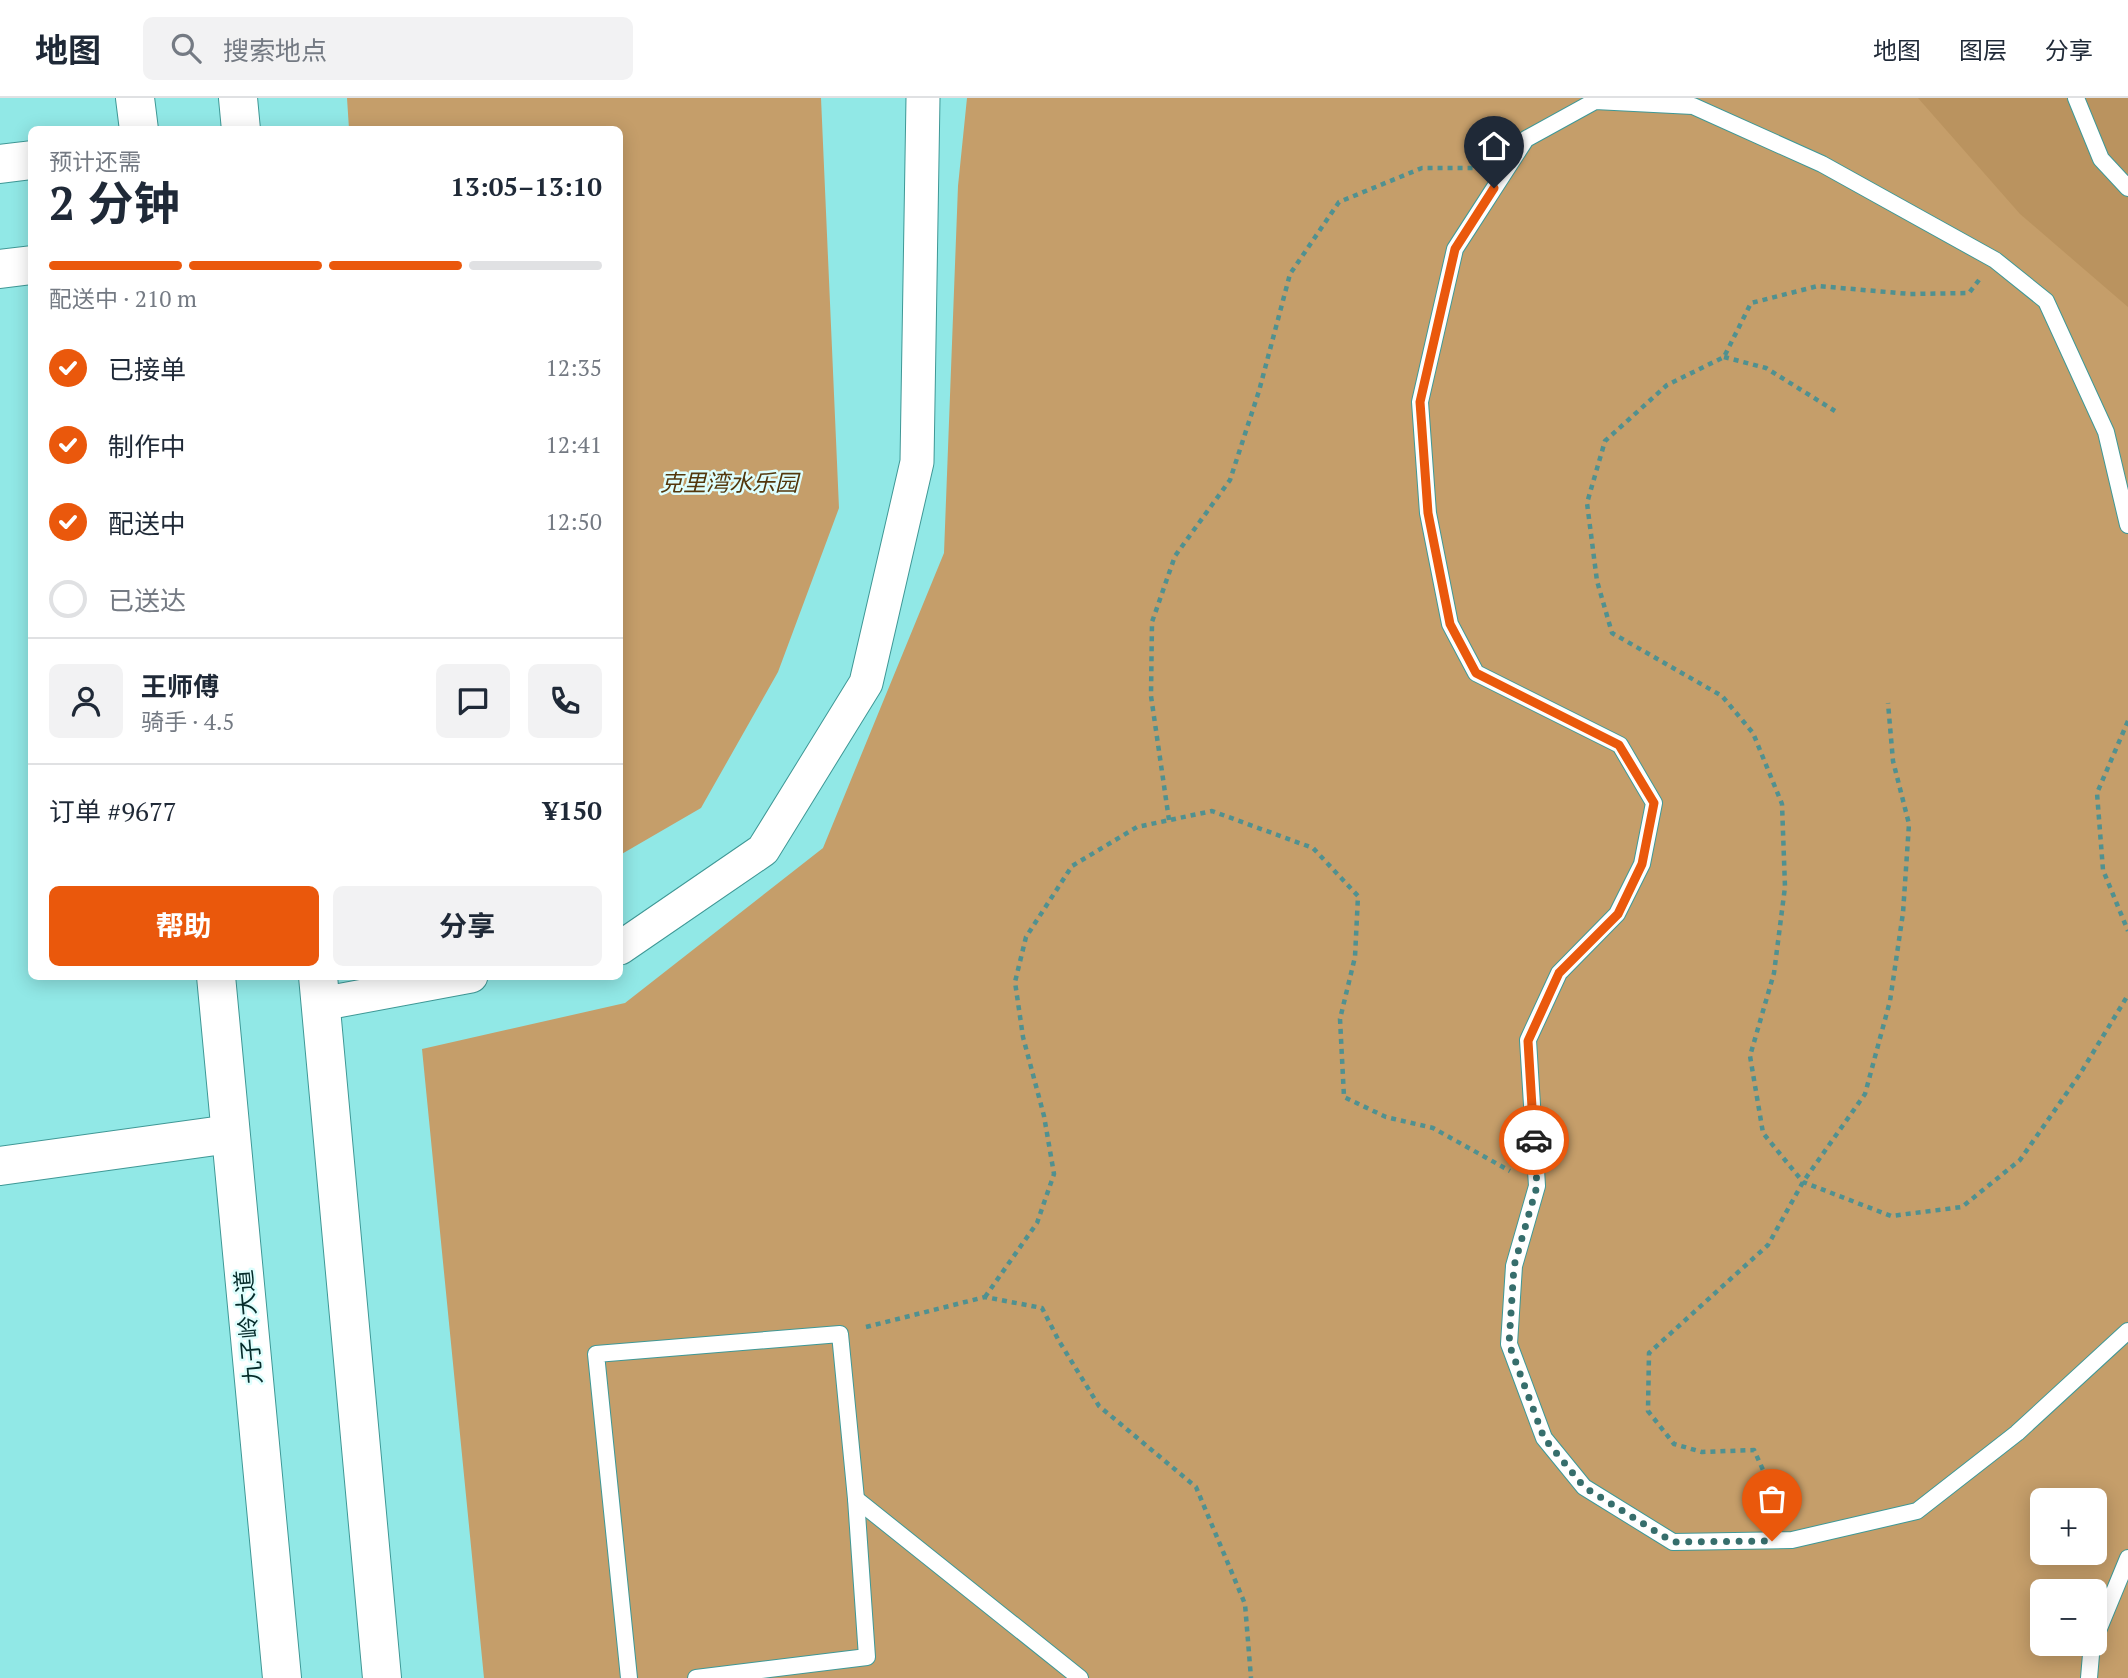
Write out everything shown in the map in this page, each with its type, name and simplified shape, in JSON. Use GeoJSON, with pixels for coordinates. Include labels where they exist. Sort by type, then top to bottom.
{"type":"FeatureCollection","features":[{"type":"Feature","properties":{"kind":"main road"},"geometry":{"type":"LineString","coordinates":[[135,98],[138,126]]}},
{"type":"Feature","properties":{"kind":"main road"},"geometry":{"type":"LineString","coordinates":[[237,98],[240,126]]}},
{"type":"Feature","properties":{"kind":"main road"},"geometry":{"type":"LineString","coordinates":[[0,164],[28,160]]}},
{"type":"Feature","properties":{"kind":"main road"},"geometry":{"type":"LineString","coordinates":[[0,269],[28,266]]}},
{"type":"Feature","properties":{"kind":"main road","name":"九子岭大道"},"geometry":{"type":"LineString","coordinates":[[216,980],[282,1678]]}},
{"type":"Feature","properties":{"kind":"main road"},"geometry":{"type":"LineString","coordinates":[[320,990],[382,1678]]}},
{"type":"Feature","properties":{"kind":"main road"},"geometry":{"type":"LineString","coordinates":[[0,1166],[230,1134]]}},
{"type":"Feature","properties":{"kind":"street"},"geometry":{"type":"LineString","coordinates":[[623,946],[763,850],[866,683],[917,461],[923,98]]}},
{"type":"Feature","properties":{"kind":"street"},"geometry":{"type":"LineString","coordinates":[[320,990],[428,980]]}},
{"type":"Feature","properties":{"kind":"lane"},"geometry":{"type":"LineString","coordinates":[[2076,98],[2101,159],[2128,188]]}},
{"type":"Feature","properties":{"kind":"lane"},"geometry":{"type":"LineString","coordinates":[[2128,525],[2106,432],[2046,301],[1994,260],[1822,164],[1693,106],[1595,102],[1526,139],[1455,249],[1420,402],[1428,513],[1450,624],[1476,673],[1619,745],[1654,803],[1642,864],[1618,914],[1559,973],[1528,1041],[1537,1186],[1514,1266],[1509,1344],[1544,1438],[1584,1487],[1673,1542],[1793,1541],[1917,1511],[2017,1433],[2128,1331]]}},
{"type":"Feature","properties":{"kind":"lane"},"geometry":{"type":"LineString","coordinates":[[629,1678],[596,1354],[840,1334],[856,1499],[867,1657],[696,1678]]}},
{"type":"Feature","properties":{"kind":"lane"},"geometry":{"type":"LineString","coordinates":[[856,1499],[1080,1678]]}},
{"type":"Feature","properties":{"kind":"lane"},"geometry":{"type":"LineString","coordinates":[[2107,1609],[2128,1558]]}},
{"type":"Feature","properties":{"kind":"lane"},"geometry":{"type":"LineString","coordinates":[[2089,1678],[2091,1656]]}},
{"type":"Feature","properties":{"kind":"path"},"geometry":{"type":"LineString","coordinates":[[1170,820],[1150,696],[1152,622],[1174,555],[1230,480],[1259,391],[1290,274],[1339,202],[1422,168],[1508,167]]}},
{"type":"Feature","properties":{"kind":"path"},"geometry":{"type":"LineString","coordinates":[[1994,260],[1969,293],[1910,294],[1818,286],[1751,303],[1724,357],[1667,385],[1605,441],[1587,503],[1597,581],[1612,633],[1723,696],[1753,733],[1782,804],[1785,887],[1774,973],[1750,1056],[1763,1133],[1803,1182],[1891,1216],[1962,1207],[2020,1160],[2081,1074],[2128,995]]}},
{"type":"Feature","properties":{"kind":"path"},"geometry":{"type":"LineString","coordinates":[[1724,357],[1766,368],[1835,411]]}},
{"type":"Feature","properties":{"kind":"path"},"geometry":{"type":"LineString","coordinates":[[1751,1541],[1768,1481],[1754,1450],[1702,1452],[1674,1444],[1648,1410],[1649,1353],[1768,1245],[1803,1182],[1865,1094],[1889,1001],[1903,913],[1909,824],[1893,761],[1888,703]]}},
{"type":"Feature","properties":{"kind":"path"},"geometry":{"type":"LineString","coordinates":[[2128,721],[2097,793],[2104,870],[2128,930]]}},
{"type":"Feature","properties":{"kind":"path"},"geometry":{"type":"LineString","coordinates":[[985,1297],[1037,1223],[1054,1174],[1044,1116],[1023,1037],[1014,982],[1026,937],[1072,866],[1137,827],[1212,811],[1313,848],[1358,896],[1355,957],[1340,1019],[1344,1097],[1386,1117],[1433,1128],[1537,1186]]}},
{"type":"Feature","properties":{"kind":"path"},"geometry":{"type":"LineString","coordinates":[[840,1334],[985,1297],[1042,1308],[1099,1406],[1196,1487],[1245,1604],[1251,1678]]}},
{"type":"Feature","properties":{"kind":"green space","name":"克里湾水乐园"},"geometry":{"type":"Polygon","coordinates":[[[347,98],[821,98],[839,508],[778,672],[701,808],[623,853],[623,126],[349,126],[347,98]]]}},
{"type":"Feature","properties":{"kind":"green space"},"geometry":{"type":"Polygon","coordinates":[[[967,98],[2128,98],[2128,1678],[484,1678],[422,1049],[625,1003],[823,848],[944,553],[958,186],[967,98]]]}},
{"type":"Feature","properties":{"kind":"shaded area"},"geometry":{"type":"Polygon","coordinates":[[[1918,98],[2128,98],[2128,307],[2020,214],[1918,98]]]}},
{"type":"Feature","properties":{"kind":"way so far"},"geometry":{"type":"LineString","coordinates":[[1534,1140],[1537,1186],[1514,1266],[1509,1344],[1544,1438],[1584,1487],[1673,1542],[1772,1541]]}},
{"type":"Feature","properties":{"kind":"route"},"geometry":{"type":"LineString","coordinates":[[1494,188],[1455,249],[1420,402],[1428,513],[1450,624],[1476,673],[1619,745],[1654,803],[1642,864],[1618,914],[1559,973],[1528,1041],[1534,1140]]}}]}
